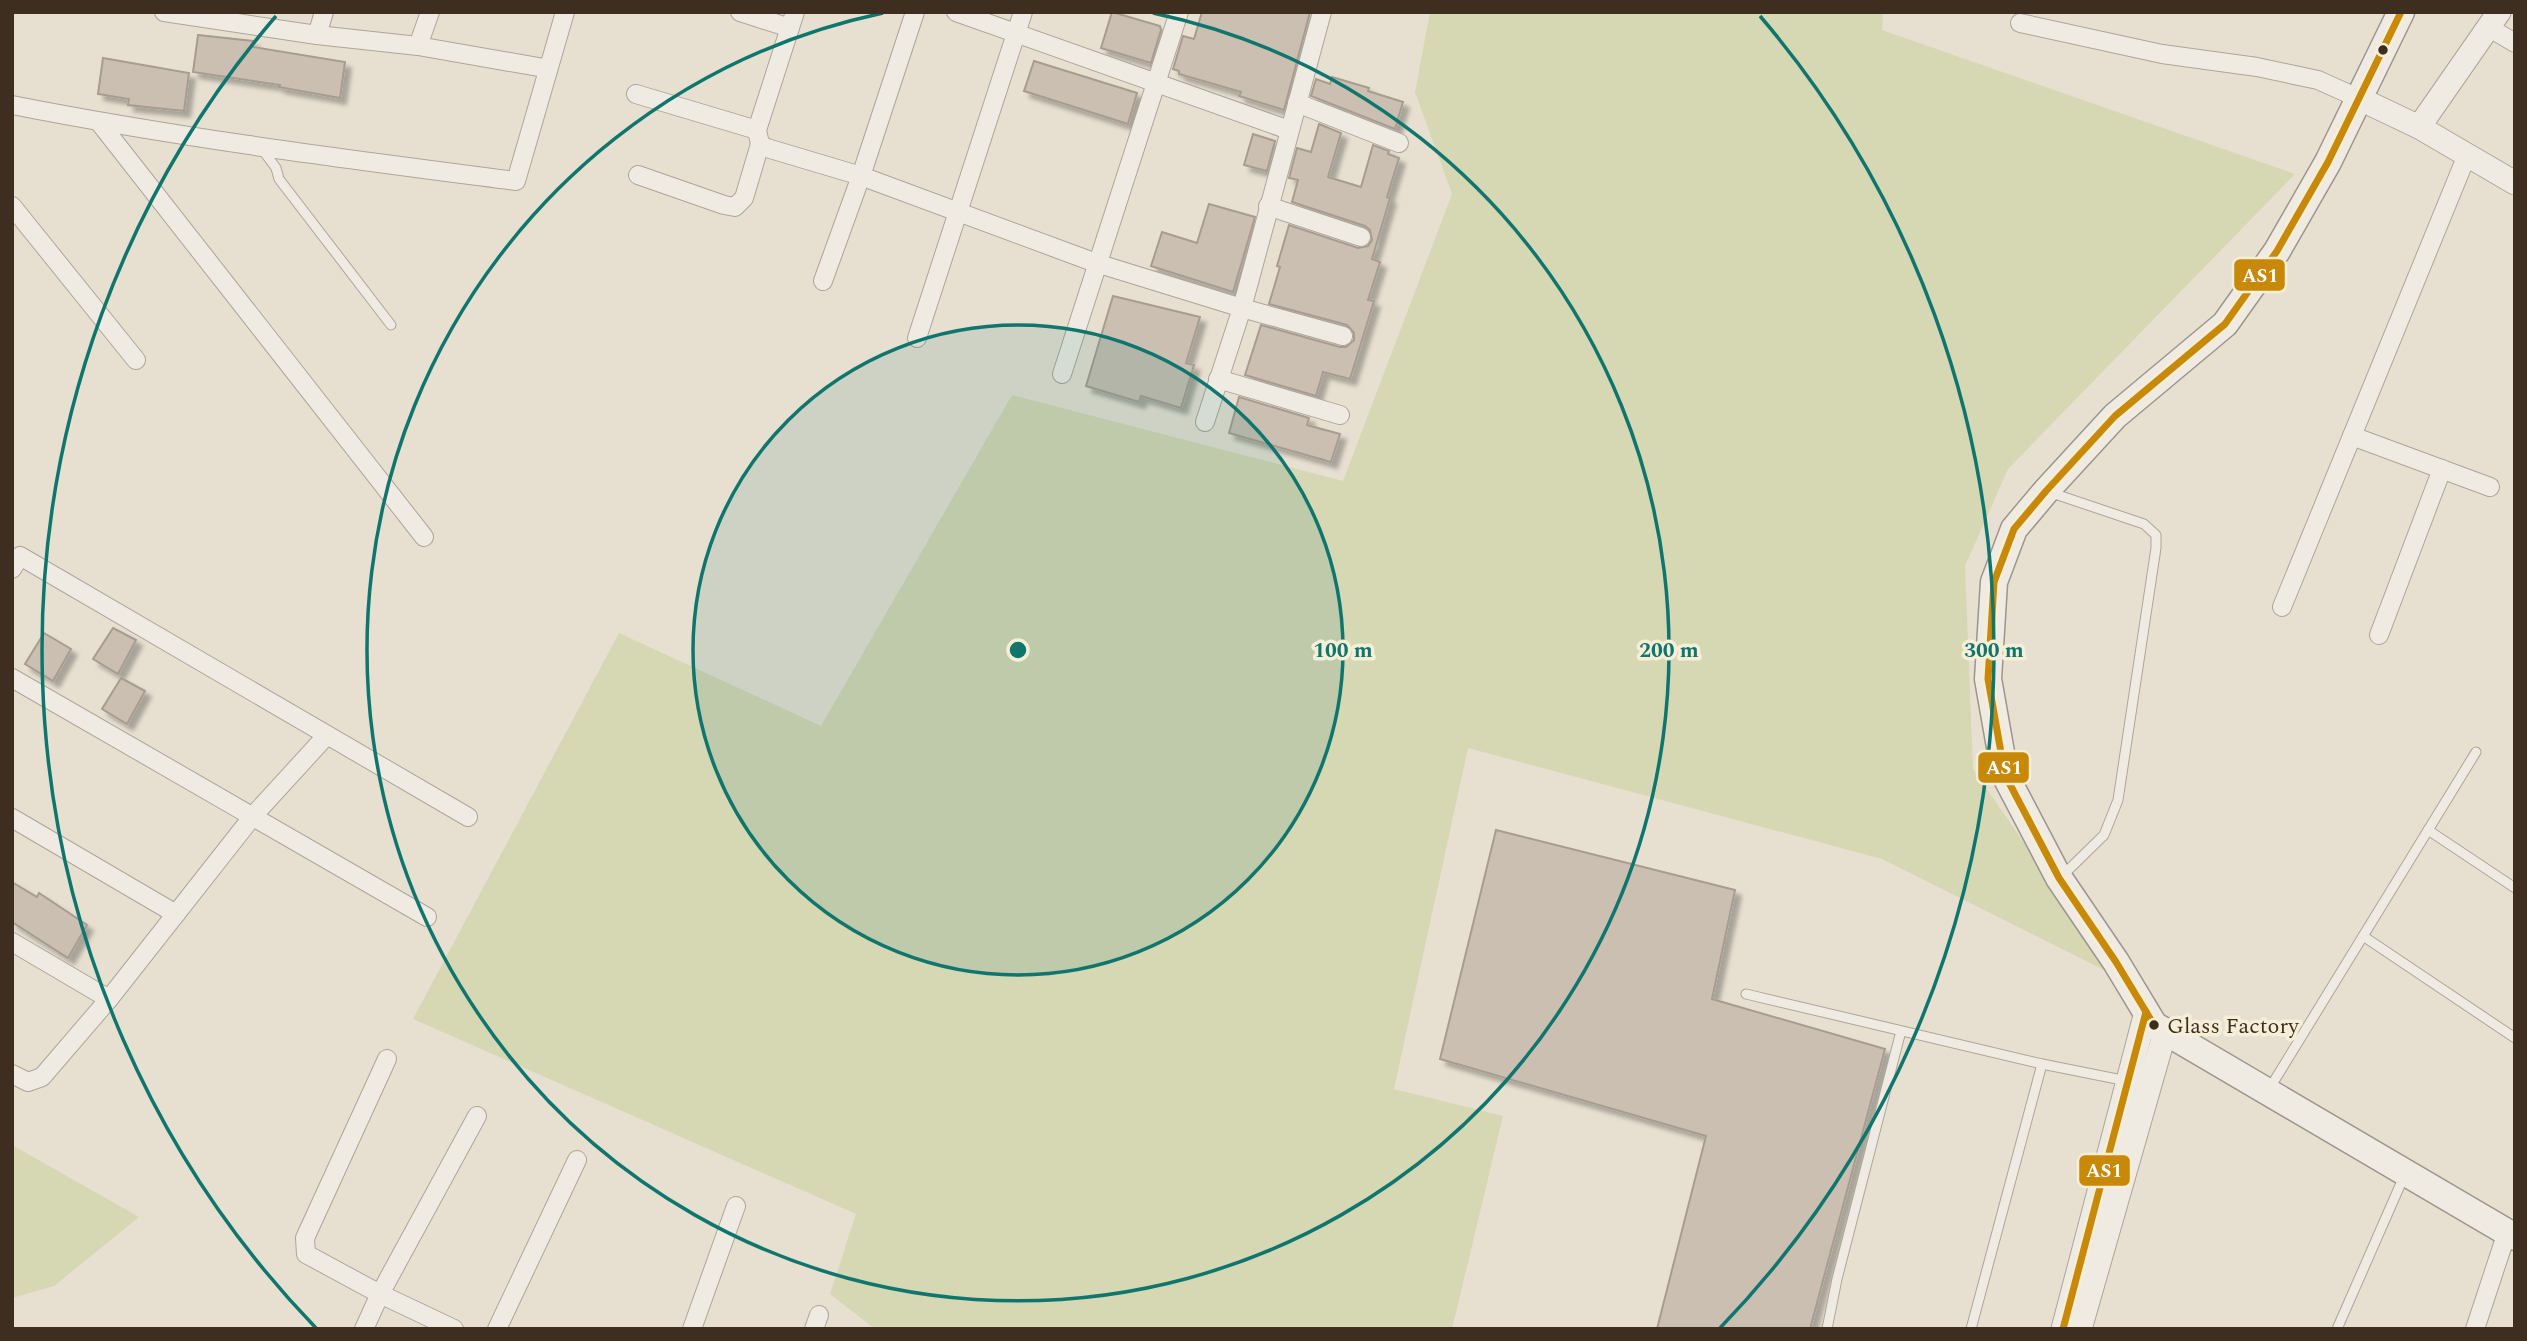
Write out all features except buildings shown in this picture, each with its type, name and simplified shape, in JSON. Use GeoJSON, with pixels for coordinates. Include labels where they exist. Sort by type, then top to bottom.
{"type":"FeatureCollection","features":[{"type":"Feature","properties":{"kind":"main road"},"geometry":{"type":"LineString","coordinates":[[2401,12],[2328,162],[2277,251],[2225,324],[2115,416],[2014,529],[1994,582],[1988,679],[2005,775],[2059,878],[2154,1025],[2406,1173],[2511,1231]]}},
{"type":"Feature","properties":{"kind":"street"},"geometry":{"type":"LineString","coordinates":[[164,12],[201,15],[317,35],[418,46],[547,67]]}},
{"type":"Feature","properties":{"kind":"street"},"geometry":{"type":"LineString","coordinates":[[317,35],[324,12]]}},
{"type":"Feature","properties":{"kind":"street"},"geometry":{"type":"LineString","coordinates":[[418,46],[430,12]]}},
{"type":"Feature","properties":{"kind":"street"},"geometry":{"type":"LineString","coordinates":[[12,105],[261,148],[516,181],[565,12]]}},
{"type":"Feature","properties":{"kind":"street"},"geometry":{"type":"LineString","coordinates":[[638,175],[724,205],[735,207],[744,198],[793,20],[740,12]]}},
{"type":"Feature","properties":{"kind":"street"},"geometry":{"type":"LineString","coordinates":[[823,281],[915,12]]}},
{"type":"Feature","properties":{"kind":"street"},"geometry":{"type":"LineString","coordinates":[[956,12],[1289,130]]}},
{"type":"Feature","properties":{"kind":"street"},"geometry":{"type":"LineString","coordinates":[[918,338],[1023,12]]}},
{"type":"Feature","properties":{"kind":"street"},"geometry":{"type":"LineString","coordinates":[[1062,374],[1179,12]]}},
{"type":"Feature","properties":{"kind":"street"},"geometry":{"type":"LineString","coordinates":[[1205,422],[1242,308],[1322,12]]}},
{"type":"Feature","properties":{"kind":"street"},"geometry":{"type":"LineString","coordinates":[[2419,127],[2493,20],[2515,43]]}},
{"type":"Feature","properties":{"kind":"street"},"geometry":{"type":"LineString","coordinates":[[2020,23],[2162,54],[2257,67],[2318,80],[2419,127],[2515,183]]}},
{"type":"Feature","properties":{"kind":"street"},"geometry":{"type":"LineString","coordinates":[[636,94],[759,137],[767,148],[861,176],[1096,263],[1343,336]]}},
{"type":"Feature","properties":{"kind":"street"},"geometry":{"type":"LineString","coordinates":[[1297,103],[1399,143]]}},
{"type":"Feature","properties":{"kind":"street"},"geometry":{"type":"LineString","coordinates":[[99,122],[424,537]]}},
{"type":"Feature","properties":{"kind":"street"},"geometry":{"type":"LineString","coordinates":[[2281,607],[2467,155]]}},
{"type":"Feature","properties":{"kind":"street"},"geometry":{"type":"LineString","coordinates":[[12,206],[136,360]]}},
{"type":"Feature","properties":{"kind":"street"},"geometry":{"type":"LineString","coordinates":[[1268,206],[1361,237]]}},
{"type":"Feature","properties":{"kind":"street"},"geometry":{"type":"LineString","coordinates":[[1219,379],[1340,415]]}},
{"type":"Feature","properties":{"kind":"street"},"geometry":{"type":"LineString","coordinates":[[2352,436],[2490,487]]}},
{"type":"Feature","properties":{"kind":"street"},"geometry":{"type":"LineString","coordinates":[[2379,635],[2442,469]]}},
{"type":"Feature","properties":{"kind":"street"},"geometry":{"type":"LineString","coordinates":[[15,559],[468,817]]}},
{"type":"Feature","properties":{"kind":"street"},"geometry":{"type":"LineString","coordinates":[[12,678],[427,917]]}},
{"type":"Feature","properties":{"kind":"street"},"geometry":{"type":"LineString","coordinates":[[12,1074],[28,1082],[42,1077],[109,999],[253,816],[327,735]]}},
{"type":"Feature","properties":{"kind":"street"},"geometry":{"type":"LineString","coordinates":[[12,818],[176,914]]}},
{"type":"Feature","properties":{"kind":"street"},"geometry":{"type":"LineString","coordinates":[[12,942],[109,999]]}},
{"type":"Feature","properties":{"kind":"street"},"geometry":{"type":"LineString","coordinates":[[2063,1329],[2146,1012]]}},
{"type":"Feature","properties":{"kind":"street"},"geometry":{"type":"LineString","coordinates":[[2080,1329],[2165,1032]]}},
{"type":"Feature","properties":{"kind":"street"},"geometry":{"type":"LineString","coordinates":[[387,1059],[305,1238],[306,1254],[380,1294],[454,1329]]}},
{"type":"Feature","properties":{"kind":"street"},"geometry":{"type":"LineString","coordinates":[[364,1329],[380,1294],[477,1116]]}},
{"type":"Feature","properties":{"kind":"street"},"geometry":{"type":"LineString","coordinates":[[497,1329],[577,1160]]}},
{"type":"Feature","properties":{"kind":"street"},"geometry":{"type":"LineString","coordinates":[[692,1329],[736,1206]]}},
{"type":"Feature","properties":{"kind":"street"},"geometry":{"type":"LineString","coordinates":[[2475,1329],[2511,1231]]}},
{"type":"Feature","properties":{"kind":"lane"},"geometry":{"type":"LineString","coordinates":[[261,148],[276,168],[279,179],[391,325]]}},
{"type":"Feature","properties":{"kind":"lane"},"geometry":{"type":"LineString","coordinates":[[2046,491],[2144,524],[2155,535],[2156,548],[2118,800],[2104,835],[2059,878]]}},
{"type":"Feature","properties":{"kind":"lane"},"geometry":{"type":"LineString","coordinates":[[2268,1092],[2476,752]]}},
{"type":"Feature","properties":{"kind":"lane"},"geometry":{"type":"LineString","coordinates":[[2428,830],[2515,888]]}},
{"type":"Feature","properties":{"kind":"lane"},"geometry":{"type":"LineString","coordinates":[[2363,936],[2515,1038]]}},
{"type":"Feature","properties":{"kind":"lane"},"geometry":{"type":"LineString","coordinates":[[1746,994],[2042,1064],[2128,1081]]}},
{"type":"Feature","properties":{"kind":"lane"},"geometry":{"type":"LineString","coordinates":[[1827,1329],[1837,1279],[1901,1031]]}},
{"type":"Feature","properties":{"kind":"lane"},"geometry":{"type":"LineString","coordinates":[[1972,1329],[2042,1064]]}},
{"type":"Feature","properties":{"kind":"lane"},"geometry":{"type":"LineString","coordinates":[[2337,1329],[2406,1173]]}},
{"type":"Feature","properties":{"kind":"green space"},"geometry":{"type":"Polygon","coordinates":[[[1430,12],[1883,12],[1882,30],[2295,174],[2008,469],[1965,566],[1973,769],[2116,976],[1882,859],[1468,748],[1394,1089],[1503,1116],[1452,1329],[875,1329],[830,1294],[856,1214],[413,1019],[619,633],[821,726],[1012,395],[1343,481],[1452,194],[1415,92],[1430,12]]]}},
{"type":"Feature","properties":{"kind":"green space"},"geometry":{"type":"Polygon","coordinates":[[[12,1145],[139,1217],[54,1286],[12,1298],[12,1145]]]}},
{"type":"Feature","properties":{"kind":"transit line","name":"AS1"},"geometry":{"type":"LineString","coordinates":[[2154,1025],[2116,962],[2059,878],[2005,775],[1988,679],[1994,582],[2014,529],[2046,491],[2115,416],[2225,324],[2277,251],[2328,162],[2401,12]]}},
{"type":"Feature","properties":{"kind":"transit line","name":"AS1"},"geometry":{"type":"LineString","coordinates":[[2063,1329],[2146,1012]]}},
{"type":"Feature","properties":{"kind":"place","name":"Glass Factory"},"geometry":{"type":"Point","coordinates":[2154,1025]}}]}
